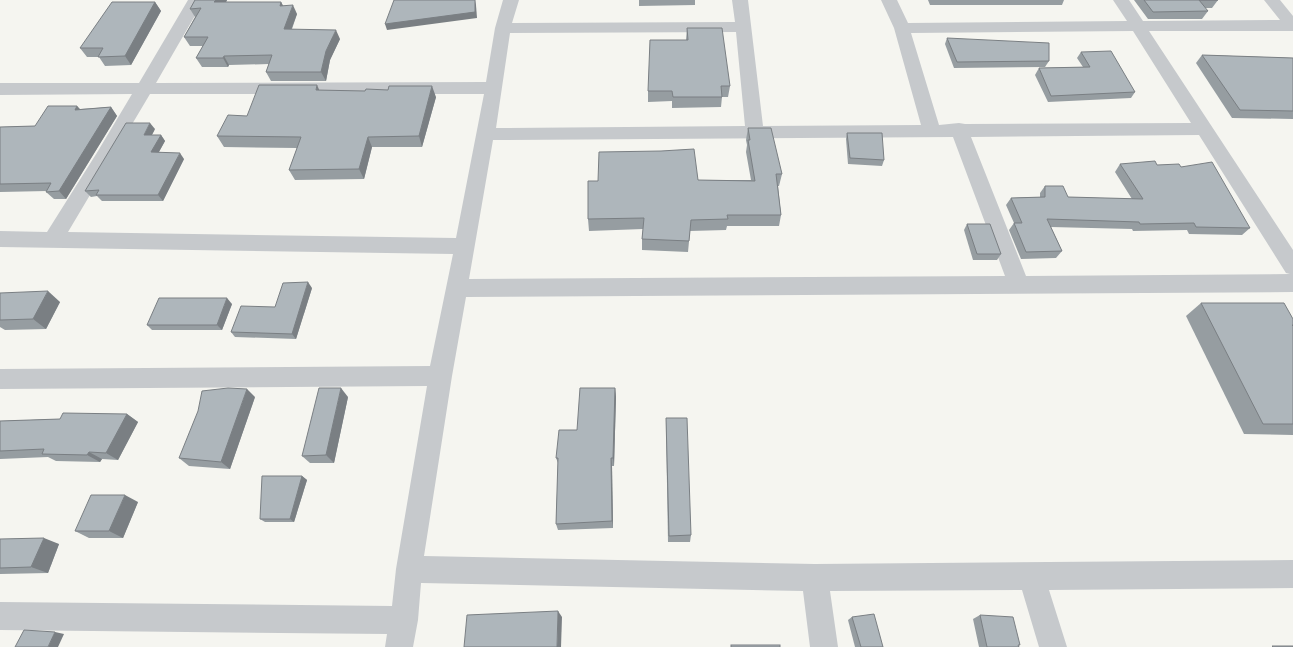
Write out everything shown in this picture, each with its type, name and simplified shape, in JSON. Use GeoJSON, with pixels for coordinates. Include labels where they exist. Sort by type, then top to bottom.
{"type":"FeatureCollection","features":[{"type":"Feature","properties":{"kind":"street"},"geometry":{"type":"LineString","coordinates":[[53,239],[105,156],[196,0]]}},
{"type":"Feature","properties":{"kind":"street"},"geometry":{"type":"LineString","coordinates":[[399,647],[440,376],[504,28],[511,0]]}},
{"type":"Feature","properties":{"kind":"street"},"geometry":{"type":"LineString","coordinates":[[740,0],[755,132]]}},
{"type":"Feature","properties":{"kind":"street"},"geometry":{"type":"LineString","coordinates":[[889,0],[902,28],[932,130]]}},
{"type":"Feature","properties":{"kind":"street"},"geometry":{"type":"LineString","coordinates":[[1121,0],[1293,267]]}},
{"type":"Feature","properties":{"kind":"street"},"geometry":{"type":"LineString","coordinates":[[1272,0],[1293,25]]}},
{"type":"Feature","properties":{"kind":"street"},"geometry":{"type":"LineString","coordinates":[[902,28],[1293,25]]}},
{"type":"Feature","properties":{"kind":"street"},"geometry":{"type":"LineString","coordinates":[[504,28],[744,27]]}},
{"type":"Feature","properties":{"kind":"street"},"geometry":{"type":"LineString","coordinates":[[0,89],[144,90],[494,88]]}},
{"type":"Feature","properties":{"kind":"street"},"geometry":{"type":"LineString","coordinates":[[485,134],[959,129],[1204,129]]}},
{"type":"Feature","properties":{"kind":"street"},"geometry":{"type":"LineString","coordinates":[[959,129],[1019,284]]}},
{"type":"Feature","properties":{"kind":"street"},"geometry":{"type":"LineString","coordinates":[[0,239],[464,246]]}},
{"type":"Feature","properties":{"kind":"street"},"geometry":{"type":"LineString","coordinates":[[457,288],[1293,283]]}},
{"type":"Feature","properties":{"kind":"street"},"geometry":{"type":"LineString","coordinates":[[0,379],[440,376]]}},
{"type":"Feature","properties":{"kind":"street"},"geometry":{"type":"LineString","coordinates":[[410,569],[815,578],[1293,574]]}},
{"type":"Feature","properties":{"kind":"street"},"geometry":{"type":"LineString","coordinates":[[1032,576],[1052,647]]}},
{"type":"Feature","properties":{"kind":"street"},"geometry":{"type":"LineString","coordinates":[[815,578],[824,647]]}},
{"type":"Feature","properties":{"kind":"street"},"geometry":{"type":"LineString","coordinates":[[0,616],[404,620]]}},
{"type":"Feature","properties":{"kind":"building"},"geometry":{"type":"Polygon","coordinates":[[[195,0],[216,0],[214,2],[281,2],[280,6],[293,5],[284,29],[336,30],[326,51],[321,72],[266,72],[272,55],[196,58],[208,37],[184,37],[201,8],[190,9],[195,0]]]}},
{"type":"Feature","properties":{"kind":"building"},"geometry":{"type":"Polygon","coordinates":[[[394,0],[475,0],[475,12],[385,24],[394,0]]]}},
{"type":"Feature","properties":{"kind":"building"},"geometry":{"type":"Polygon","coordinates":[[[1144,0],[1199,0],[1208,11],[1153,12],[1144,0]]]}},
{"type":"Feature","properties":{"kind":"building"},"geometry":{"type":"Polygon","coordinates":[[[112,2],[155,2],[125,56],[98,57],[103,48],[80,48],[112,2]]]}},
{"type":"Feature","properties":{"kind":"building"},"geometry":{"type":"Polygon","coordinates":[[[687,28],[722,28],[730,86],[721,86],[722,97],[673,97],[672,91],[648,91],[650,40],[688,40],[687,28]]]}},
{"type":"Feature","properties":{"kind":"building"},"geometry":{"type":"Polygon","coordinates":[[[947,38],[1049,43],[1049,61],[957,62],[947,38]]]}},
{"type":"Feature","properties":{"kind":"building"},"geometry":{"type":"Polygon","coordinates":[[[1111,51],[1135,92],[1051,96],[1039,68],[1090,67],[1081,52],[1111,51]]]}},
{"type":"Feature","properties":{"kind":"building"},"geometry":{"type":"Polygon","coordinates":[[[1202,55],[1293,58],[1293,111],[1240,110],[1202,55]]]}},
{"type":"Feature","properties":{"kind":"building"},"geometry":{"type":"Polygon","coordinates":[[[259,85],[317,85],[316,90],[365,91],[366,89],[388,90],[389,86],[432,86],[419,136],[368,137],[359,169],[289,170],[301,137],[217,136],[228,115],[247,116],[259,85]]]}},
{"type":"Feature","properties":{"kind":"building"},"geometry":{"type":"Polygon","coordinates":[[[48,106],[77,106],[75,110],[111,107],[59,191],[46,192],[51,183],[0,184],[0,127],[35,126],[48,106]]]}},
{"type":"Feature","properties":{"kind":"building"},"geometry":{"type":"Polygon","coordinates":[[[126,123],[150,123],[144,135],[161,135],[151,152],[180,153],[158,195],[96,195],[99,190],[85,191],[126,123]]]}},
{"type":"Feature","properties":{"kind":"building"},"geometry":{"type":"Polygon","coordinates":[[[748,128],[771,128],[782,174],[776,174],[781,215],[727,215],[728,219],[691,220],[689,241],[642,239],[644,218],[588,219],[588,181],[598,181],[599,152],[694,149],[698,180],[755,181],[748,140],[750,140],[748,128]]]}},
{"type":"Feature","properties":{"kind":"building"},"geometry":{"type":"Polygon","coordinates":[[[847,133],[882,133],[884,160],[850,158],[847,133]]]}},
{"type":"Feature","properties":{"kind":"building"},"geometry":{"type":"Polygon","coordinates":[[[1155,161],[1157,165],[1179,164],[1181,167],[1212,162],[1250,228],[1196,227],[1194,223],[1140,224],[1139,222],[1047,219],[1062,251],[1026,252],[1014,223],[1022,223],[1011,198],[1045,197],[1045,186],[1063,186],[1068,197],[1143,199],[1120,164],[1155,161]]]}},
{"type":"Feature","properties":{"kind":"building"},"geometry":{"type":"Polygon","coordinates":[[[967,224],[990,224],[1001,254],[977,254],[967,224]]]}},
{"type":"Feature","properties":{"kind":"building"},"geometry":{"type":"Polygon","coordinates":[[[308,282],[292,334],[231,332],[241,306],[275,307],[283,283],[308,282]]]}},
{"type":"Feature","properties":{"kind":"building"},"geometry":{"type":"Polygon","coordinates":[[[48,291],[33,319],[0,320],[0,293],[48,291]]]}},
{"type":"Feature","properties":{"kind":"building"},"geometry":{"type":"Polygon","coordinates":[[[159,298],[227,298],[217,325],[147,325],[159,298]]]}},
{"type":"Feature","properties":{"kind":"building"},"geometry":{"type":"Polygon","coordinates":[[[1201,303],[1284,303],[1293,319],[1293,424],[1263,424],[1201,303]]]}},
{"type":"Feature","properties":{"kind":"building"},"geometry":{"type":"Polygon","coordinates":[[[228,388],[247,389],[221,462],[179,458],[198,411],[202,391],[228,388]]]}},
{"type":"Feature","properties":{"kind":"building"},"geometry":{"type":"Polygon","coordinates":[[[319,388],[341,388],[326,455],[302,456],[319,388]]]}},
{"type":"Feature","properties":{"kind":"building"},"geometry":{"type":"Polygon","coordinates":[[[580,388],[615,388],[613,458],[611,458],[612,521],[556,524],[558,458],[556,458],[559,430],[577,430],[580,388]]]}},
{"type":"Feature","properties":{"kind":"building"},"geometry":{"type":"Polygon","coordinates":[[[63,413],[127,414],[106,453],[89,452],[87,455],[42,454],[44,449],[0,451],[0,421],[60,419],[63,413]]]}},
{"type":"Feature","properties":{"kind":"building"},"geometry":{"type":"Polygon","coordinates":[[[666,418],[687,418],[691,535],[669,536],[666,418]]]}},
{"type":"Feature","properties":{"kind":"building"},"geometry":{"type":"Polygon","coordinates":[[[262,476],[302,476],[290,519],[260,519],[262,476]]]}},
{"type":"Feature","properties":{"kind":"building"},"geometry":{"type":"Polygon","coordinates":[[[91,495],[125,495],[109,531],[75,531],[91,495]]]}},
{"type":"Feature","properties":{"kind":"building"},"geometry":{"type":"Polygon","coordinates":[[[44,538],[31,567],[0,568],[0,539],[44,538]]]}},
{"type":"Feature","properties":{"kind":"building"},"geometry":{"type":"Polygon","coordinates":[[[558,611],[557,647],[464,647],[467,615],[558,611]]]}},
{"type":"Feature","properties":{"kind":"building"},"geometry":{"type":"Polygon","coordinates":[[[874,614],[883,647],[861,647],[852,617],[874,614]]]}},
{"type":"Feature","properties":{"kind":"building"},"geometry":{"type":"Polygon","coordinates":[[[980,615],[1013,617],[1020,645],[1018,645],[1019,647],[987,647],[980,615]]]}},
{"type":"Feature","properties":{"kind":"building"},"geometry":{"type":"Polygon","coordinates":[[[24,630],[55,632],[48,647],[15,647],[24,630]]]}},
{"type":"Feature","properties":{"kind":"building"},"geometry":{"type":"Polygon","coordinates":[[[731,645],[780,645],[780,647],[731,647],[731,645]]]}},
{"type":"Feature","properties":{"kind":"building"},"geometry":{"type":"Polygon","coordinates":[[[1272,646],[1293,646],[1293,647],[1273,647],[1272,646]]]}}]}
